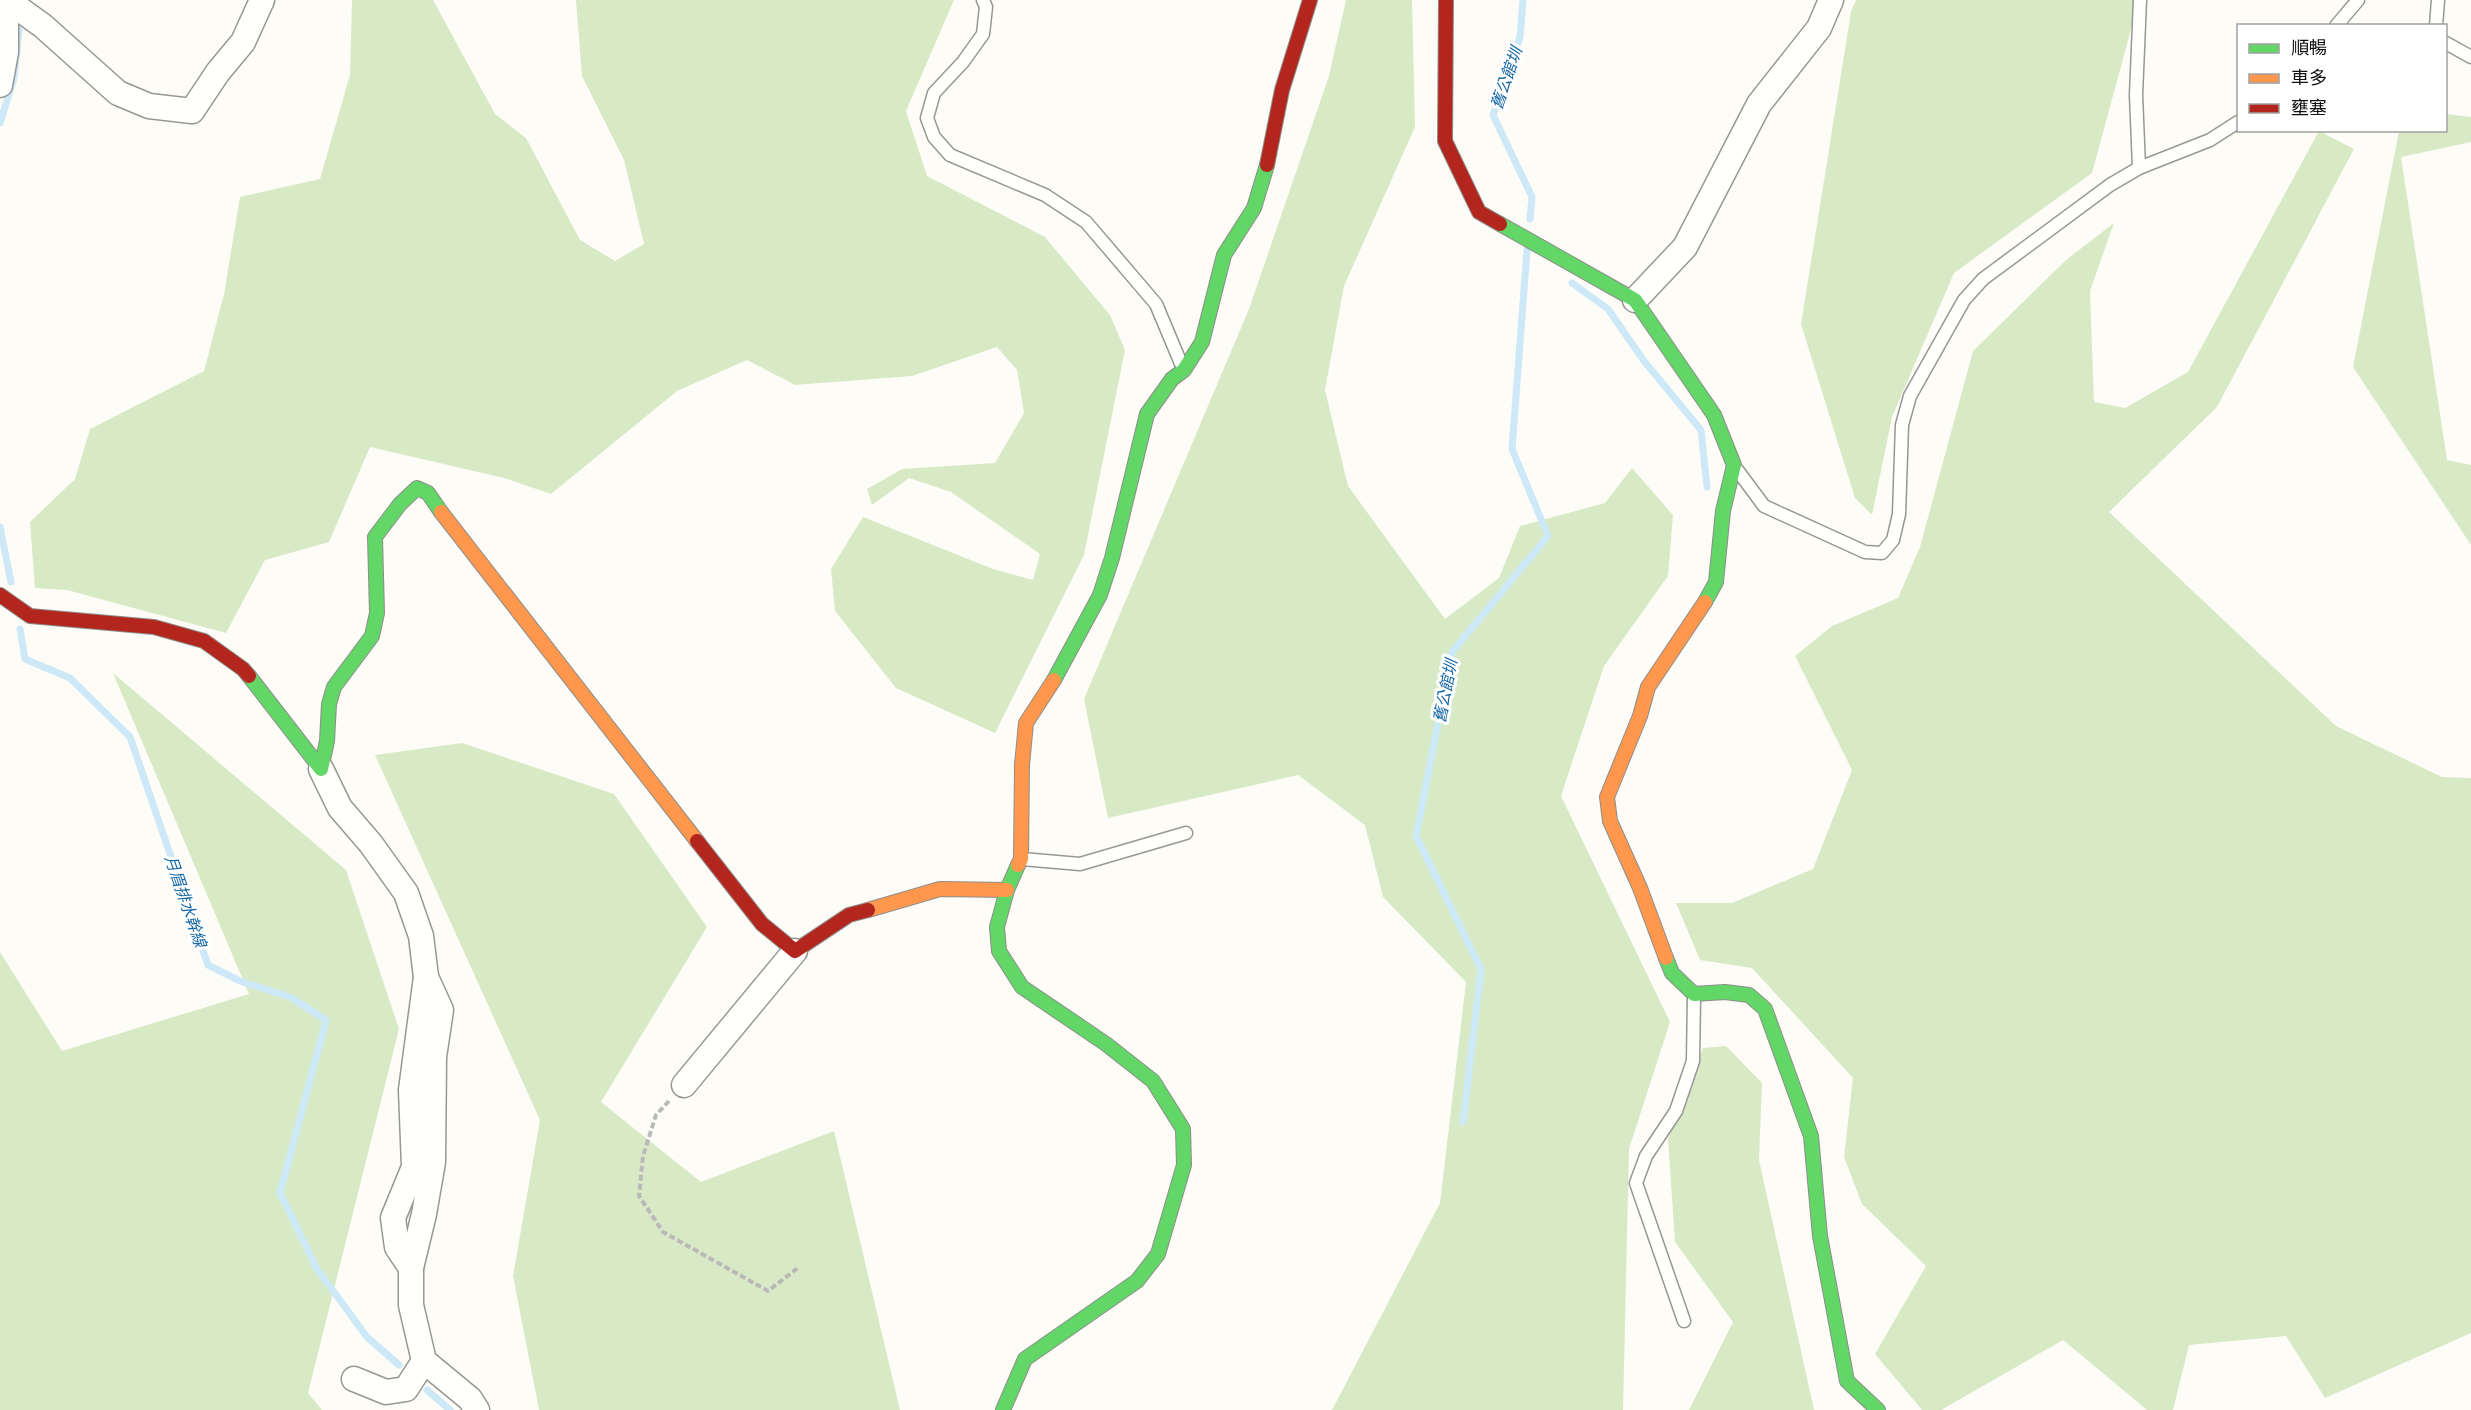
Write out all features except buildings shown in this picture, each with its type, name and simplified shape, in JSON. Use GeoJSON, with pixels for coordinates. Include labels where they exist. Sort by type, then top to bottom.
{"type":"FeatureCollection","features":[{"type":"Feature","properties":{"kind":"street"},"geometry":{"type":"LineString","coordinates":[[6,0],[44,26],[118,93],[149,106],[192,111],[218,72],[243,42],[262,0]]}},
{"type":"Feature","properties":{"kind":"street"},"geometry":{"type":"LineString","coordinates":[[0,85],[6,52],[6,0]]}},
{"type":"Feature","properties":{"kind":"street"},"geometry":{"type":"LineString","coordinates":[[1002,1410],[1025,1359],[1137,1281],[1158,1254],[1184,1165],[1183,1129],[1153,1081],[1106,1044],[1022,987],[999,951],[997,927],[1007,890],[1021,859],[1022,765],[1026,723],[1062,669],[1100,595],[1112,558],[1147,414],[1172,379],[1184,370],[1203,342],[1224,255],[1254,208],[1267,168],[1282,90],[1310,0]]}},
{"type":"Feature","properties":{"kind":"street"},"geometry":{"type":"LineString","coordinates":[[1446,0],[1445,141],[1479,212],[1540,249],[1635,300],[1714,415],[1734,465],[1723,511],[1716,582],[1698,615],[1648,687],[1640,716],[1607,797],[1610,821],[1640,888],[1672,973],[1694,994],[1725,992],[1749,995],[1765,1009],[1811,1136],[1820,1236],[1847,1381],[1878,1410]]}},
{"type":"Feature","properties":{"kind":"street"},"geometry":{"type":"LineString","coordinates":[[1635,300],[1685,247],[1759,104],[1819,28],[1831,0]]}},
{"type":"Feature","properties":{"kind":"street"},"geometry":{"type":"LineString","coordinates":[[321,769],[327,741],[329,704],[334,687],[372,636],[376,613],[375,537],[400,504],[417,488],[428,493],[445,518],[762,924],[795,951]]}},
{"type":"Feature","properties":{"kind":"street"},"geometry":{"type":"LineString","coordinates":[[0,595],[30,616],[154,627],[204,641],[243,669],[282,716],[321,769],[340,808],[371,844],[406,893],[421,936],[426,977],[411,1090],[414,1167],[393,1218],[397,1247],[411,1268],[411,1305],[424,1361],[470,1399],[477,1410]]}},
{"type":"Feature","properties":{"kind":"street"},"geometry":{"type":"LineString","coordinates":[[684,1085],[795,951],[849,915],[940,889],[1007,890]]}},
{"type":"Feature","properties":{"kind":"street"},"geometry":{"type":"LineString","coordinates":[[354,1379],[386,1392],[406,1389],[424,1361]]}},
{"type":"Feature","properties":{"kind":"lane"},"geometry":{"type":"LineString","coordinates":[[982,0],[986,7],[983,34],[963,62],[934,93],[927,118],[934,137],[950,154],[1045,195],[1086,222],[1156,304],[1184,370]]}},
{"type":"Feature","properties":{"kind":"lane"},"geometry":{"type":"LineString","coordinates":[[2139,168],[2136,95],[2140,0]]}},
{"type":"Feature","properties":{"kind":"lane"},"geometry":{"type":"LineString","coordinates":[[2338,24],[2358,0]]}},
{"type":"Feature","properties":{"kind":"lane"},"geometry":{"type":"LineString","coordinates":[[2348,12],[2369,0]]}},
{"type":"Feature","properties":{"kind":"lane"},"geometry":{"type":"LineString","coordinates":[[2436,24],[2438,0]]}},
{"type":"Feature","properties":{"kind":"lane"},"geometry":{"type":"LineString","coordinates":[[2447,45],[2471,57]]}},
{"type":"Feature","properties":{"kind":"lane"},"geometry":{"type":"LineString","coordinates":[[1734,465],[1764,506],[1865,552],[1882,553],[1893,540],[1899,514],[1902,425],[1910,396],[1964,300],[1983,279],[2110,184],[2139,168],[2210,140],[2237,123]]}},
{"type":"Feature","properties":{"kind":"lane"},"geometry":{"type":"LineString","coordinates":[[1021,859],[1080,864],[1186,833]]}},
{"type":"Feature","properties":{"kind":"lane"},"geometry":{"type":"LineString","coordinates":[[1684,1321],[1636,1183],[1646,1156],[1676,1111],[1693,1060],[1694,994]]}},
{"type":"Feature","properties":{"kind":"path"},"geometry":{"type":"LineString","coordinates":[[684,1085],[656,1115],[643,1156],[639,1196],[663,1232],[768,1291],[799,1267]]}},
{"type":"Feature","properties":{"kind":"green space"},"geometry":{"type":"Polygon","coordinates":[[[352,0],[433,0],[495,114],[526,138],[580,240],[615,261],[644,244],[624,160],[582,76],[576,0],[954,0],[906,111],[927,176],[1045,237],[1110,315],[1125,350],[1084,555],[995,733],[896,688],[835,611],[831,569],[863,517],[993,569],[1033,580],[1040,554],[951,492],[909,478],[872,505],[867,489],[902,469],[995,463],[1024,413],[1017,370],[997,347],[912,376],[795,385],[747,360],[677,391],[551,494],[504,478],[370,447],[329,542],[265,560],[226,633],[67,590],[35,588],[30,522],[75,479],[90,429],[204,371],[224,294],[240,197],[320,179],[350,75],[352,0]]]}},
{"type":"Feature","properties":{"kind":"green space"},"geometry":{"type":"Polygon","coordinates":[[[1346,0],[1412,0],[1415,127],[1344,286],[1325,390],[1348,486],[1445,619],[1499,578],[1520,526],[1605,503],[1632,468],[1673,515],[1668,576],[1604,666],[1561,796],[1670,1022],[1629,1149],[1623,1410],[1332,1410],[1440,1203],[1466,982],[1383,897],[1365,825],[1298,775],[1108,818],[1084,699],[1249,309],[1329,76],[1346,0]]]}},
{"type":"Feature","properties":{"kind":"green space"},"geometry":{"type":"Polygon","coordinates":[[[1856,0],[2139,0],[2092,173],[1954,273],[1892,417],[1872,515],[1855,498],[1801,324],[1851,12],[1856,0]]]}},
{"type":"Feature","properties":{"kind":"green space"},"geometry":{"type":"Polygon","coordinates":[[[2447,114],[2471,117],[2471,142],[2401,157],[2447,460],[2471,465],[2471,545],[2353,367],[2399,132],[2447,132],[2447,114]]]}},
{"type":"Feature","properties":{"kind":"green space"},"geometry":{"type":"Polygon","coordinates":[[[2318,132],[2354,149],[2217,407],[2109,512],[2336,726],[2442,777],[2471,778],[2471,1333],[2325,1398],[2286,1336],[2189,1345],[2173,1410],[2147,1410],[2063,1340],[1941,1410],[1922,1410],[1875,1354],[1926,1266],[1862,1204],[1844,1157],[1853,1078],[1752,968],[1700,960],[1676,903],[1732,903],[1813,869],[1852,770],[1795,656],[1832,626],[1898,598],[1920,547],[1973,351],[2066,260],[2114,223],[2090,291],[2094,402],[2125,408],[2188,372],[2318,132]]]}},
{"type":"Feature","properties":{"kind":"green space"},"geometry":{"type":"Polygon","coordinates":[[[113,673],[346,870],[399,1029],[308,1393],[322,1410],[0,1410],[0,952],[62,1051],[249,994],[113,673]]]}},
{"type":"Feature","properties":{"kind":"green space"},"geometry":{"type":"Polygon","coordinates":[[[462,743],[614,794],[707,927],[601,1102],[701,1182],[834,1131],[900,1410],[539,1410],[513,1276],[540,1120],[375,755],[462,743]]]}},
{"type":"Feature","properties":{"kind":"green space"},"geometry":{"type":"Polygon","coordinates":[[[1726,1046],[1762,1083],[1759,1160],[1814,1410],[1689,1410],[1733,1322],[1675,1242],[1668,1139],[1703,1048],[1726,1046]]]}},
{"type":"Feature","properties":{"kind":"waterway","name":"舊公館圳"},"geometry":{"type":"LineString","coordinates":[[1523,0],[1520,37],[1493,115],[1532,197],[1530,219]]}},
{"type":"Feature","properties":{"kind":"waterway","name":"月眉排水幹線"},"geometry":{"type":"LineString","coordinates":[[0,123],[14,78],[19,30]]}},
{"type":"Feature","properties":{"kind":"waterway","name":"舊公館圳"},"geometry":{"type":"LineString","coordinates":[[1463,1122],[1481,969],[1416,836],[1452,652],[1548,536],[1512,449],[1527,250]]}},
{"type":"Feature","properties":{"kind":"waterway"},"geometry":{"type":"LineString","coordinates":[[1572,283],[1608,309],[1644,361],[1701,430],[1707,487]]}},
{"type":"Feature","properties":{"kind":"waterway","name":"月眉排水幹線"},"geometry":{"type":"LineString","coordinates":[[0,527],[11,582]]}},
{"type":"Feature","properties":{"kind":"waterway","name":"月眉排水幹線"},"geometry":{"type":"LineString","coordinates":[[20,629],[25,659],[70,678],[130,737],[208,965],[240,981],[290,997],[326,1020],[280,1193],[317,1269],[367,1337],[399,1365]]}},
{"type":"Feature","properties":{"kind":"waterway","name":"月眉排水幹線"},"geometry":{"type":"LineString","coordinates":[[427,1390],[450,1410]]}},
{"type":"Feature","properties":{"kind":"traffic: fast"},"geometry":{"type":"LineString","coordinates":[[1054,680],[1100,595],[1112,558],[1147,414],[1172,379],[1184,370],[1202,342],[1224,255],[1254,208],[1267,165]]}},
{"type":"Feature","properties":{"kind":"traffic: fast"},"geometry":{"type":"LineString","coordinates":[[1500,224],[1635,300],[1714,415],[1734,465],[1723,511],[1716,582],[1705,602]]}},
{"type":"Feature","properties":{"kind":"traffic: fast"},"geometry":{"type":"LineString","coordinates":[[249,676],[321,769],[327,741],[329,704],[334,687],[372,636],[377,613],[375,537],[400,504],[417,488],[428,493],[441,512]]}},
{"type":"Feature","properties":{"kind":"traffic: fast"},"geometry":{"type":"LineString","coordinates":[[1003,1410],[1025,1359],[1137,1281],[1158,1254],[1184,1165],[1183,1129],[1153,1081],[1106,1044],[1022,987],[999,951],[997,927],[1007,890],[1018,865]]}},
{"type":"Feature","properties":{"kind":"traffic: fast"},"geometry":{"type":"LineString","coordinates":[[1666,958],[1672,973],[1694,994],[1725,992],[1749,995],[1765,1009],[1811,1136],[1820,1236],[1847,1381],[1878,1410]]}},
{"type":"Feature","properties":{"kind":"traffic: slow"},"geometry":{"type":"LineString","coordinates":[[441,512],[697,841]]}},
{"type":"Feature","properties":{"kind":"traffic: slow"},"geometry":{"type":"LineString","coordinates":[[1666,958],[1640,888],[1610,821],[1607,797],[1640,716],[1648,687],[1705,602]]}},
{"type":"Feature","properties":{"kind":"traffic: slow"},"geometry":{"type":"LineString","coordinates":[[1018,865],[1021,859],[1022,765],[1026,723],[1054,680]]}},
{"type":"Feature","properties":{"kind":"traffic: slow"},"geometry":{"type":"LineString","coordinates":[[868,910],[940,889],[1007,890]]}},
{"type":"Feature","properties":{"kind":"traffic: jam"},"geometry":{"type":"LineString","coordinates":[[1267,165],[1282,90],[1310,0]]}},
{"type":"Feature","properties":{"kind":"traffic: jam"},"geometry":{"type":"LineString","coordinates":[[1446,0],[1445,141],[1479,212],[1500,224]]}},
{"type":"Feature","properties":{"kind":"traffic: jam"},"geometry":{"type":"LineString","coordinates":[[0,595],[30,616],[154,627],[204,641],[243,669],[249,676]]}},
{"type":"Feature","properties":{"kind":"traffic: jam"},"geometry":{"type":"LineString","coordinates":[[697,841],[762,924],[795,951],[849,915],[868,910]]}}]}
